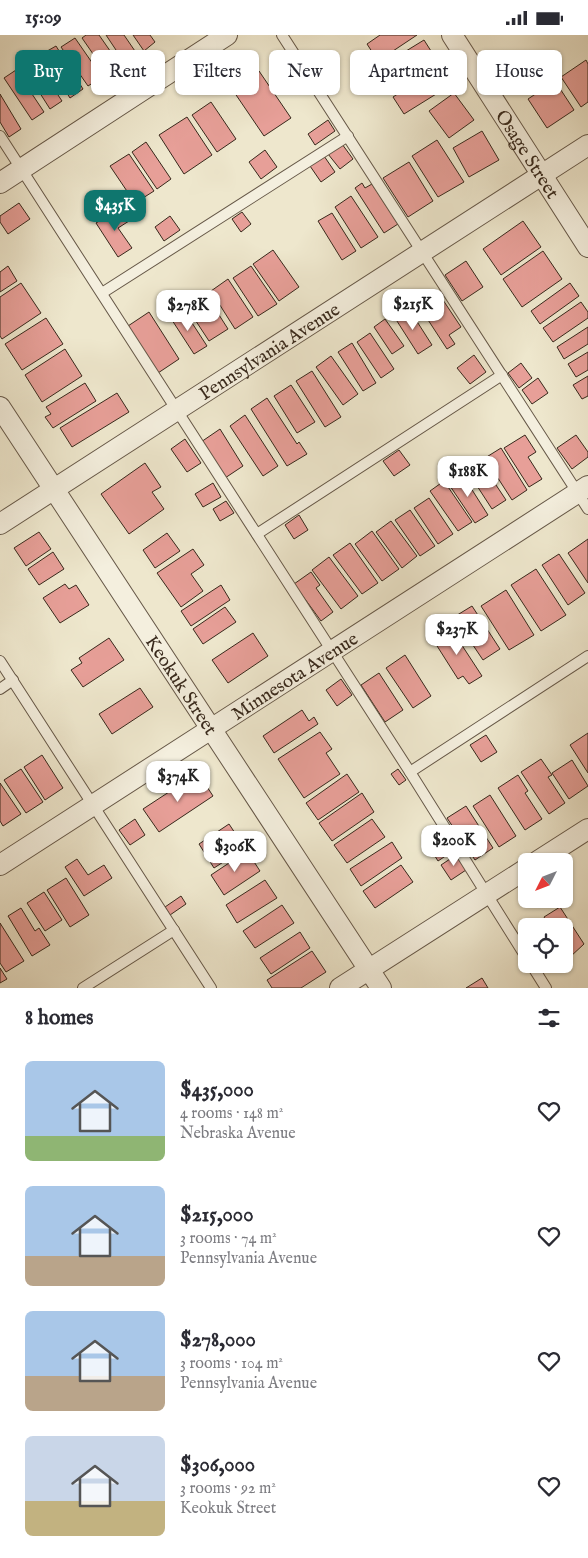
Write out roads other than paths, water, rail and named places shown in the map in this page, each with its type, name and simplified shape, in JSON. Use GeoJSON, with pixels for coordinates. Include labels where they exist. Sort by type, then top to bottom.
{"type":"FeatureCollection","features":[{"type":"Feature","properties":{"kind":"street"},"geometry":{"type":"LineString","coordinates":[[0,183],[227,35]]}},
{"type":"Feature","properties":{"kind":"street","name":"Osage Street"},"geometry":{"type":"LineString","coordinates":[[452,35],[588,247]]}},
{"type":"Feature","properties":{"kind":"street","name":"Pennsylvania Avenue"},"geometry":{"type":"LineString","coordinates":[[0,524],[588,145]]}},
{"type":"Feature","properties":{"kind":"street","name":"Keokuk Street"},"geometry":{"type":"LineString","coordinates":[[0,407],[382,988]]}},
{"type":"Feature","properties":{"kind":"street","name":"Minnesota Avenue"},"geometry":{"type":"LineString","coordinates":[[0,865],[332,651],[585,496]]}},
{"type":"Feature","properties":{"kind":"street"},"geometry":{"type":"LineString","coordinates":[[550,853],[588,829]]}},
{"type":"Feature","properties":{"kind":"street"},"geometry":{"type":"LineString","coordinates":[[340,988],[518,874]]}},
{"type":"Feature","properties":{"kind":"lane"},"geometry":{"type":"LineString","coordinates":[[282,35],[502,375],[585,496]]}},
{"type":"Feature","properties":{"kind":"lane"},"geometry":{"type":"LineString","coordinates":[[0,136],[410,772],[518,945]]}},
{"type":"Feature","properties":{"kind":"lane"},"geometry":{"type":"LineString","coordinates":[[102,293],[348,136]]}},
{"type":"Feature","properties":{"kind":"lane"},"geometry":{"type":"LineString","coordinates":[[257,534],[502,375]]}},
{"type":"Feature","properties":{"kind":"lane"},"geometry":{"type":"LineString","coordinates":[[410,772],[588,656]]}},
{"type":"Feature","properties":{"kind":"lane"},"geometry":{"type":"LineString","coordinates":[[0,661],[211,988]]}},
{"type":"Feature","properties":{"kind":"lane"},"geometry":{"type":"LineString","coordinates":[[0,689],[13,681]]}},
{"type":"Feature","properties":{"kind":"lane"},"geometry":{"type":"LineString","coordinates":[[83,988],[174,929]]}},
{"type":"Feature","properties":{"kind":"lane"},"geometry":{"type":"LineString","coordinates":[[536,973],[546,988]]}}]}
